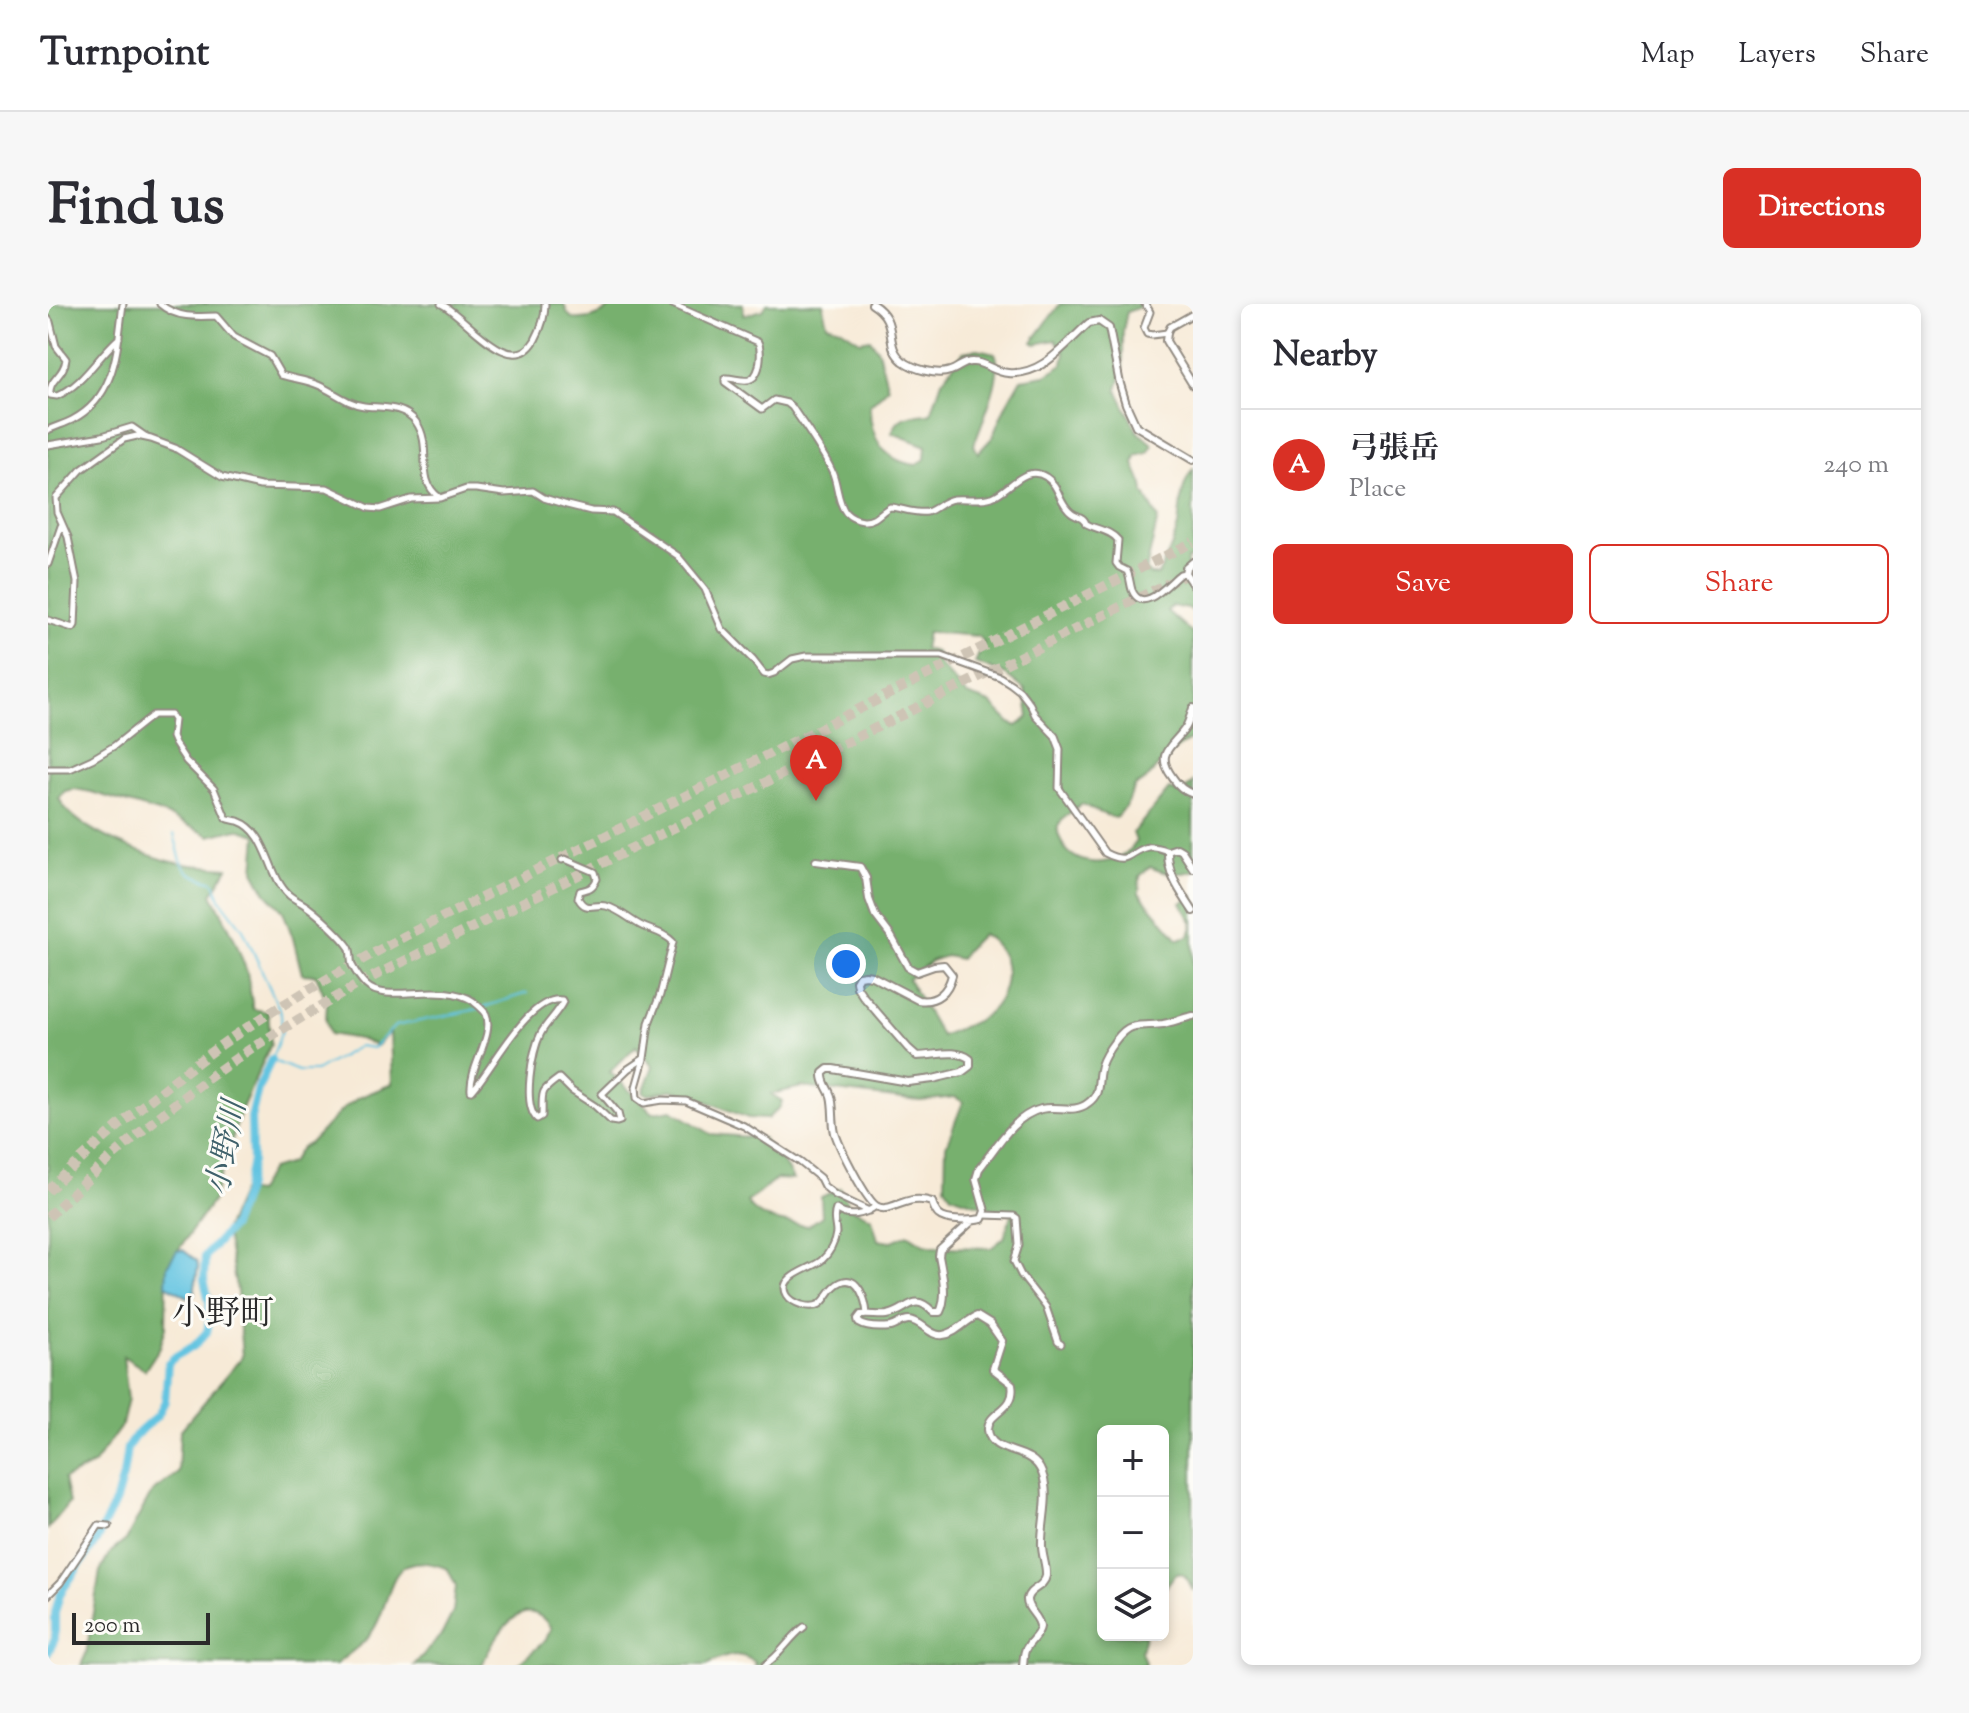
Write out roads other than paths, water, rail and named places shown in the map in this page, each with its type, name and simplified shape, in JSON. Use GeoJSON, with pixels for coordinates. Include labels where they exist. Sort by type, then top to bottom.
{"type":"FeatureCollection","features":[{"type":"Feature","properties":{"kind":"street"},"geometry":{"type":"LineString","coordinates":[[48,430],[72,420],[99,398],[116,360],[123,304]]}},
{"type":"Feature","properties":{"kind":"street"},"geometry":{"type":"LineString","coordinates":[[160,304],[165,309],[190,318],[216,316],[234,337],[270,356],[281,375],[321,386],[360,406],[391,408],[406,413],[418,424],[426,455],[425,477],[430,490],[440,498]]}},
{"type":"Feature","properties":{"kind":"street"},"geometry":{"type":"LineString","coordinates":[[441,304],[459,315],[486,340],[514,354],[527,350],[536,338],[544,318],[545,304]]}},
{"type":"Feature","properties":{"kind":"street"},"geometry":{"type":"LineString","coordinates":[[672,304],[760,344],[762,350],[754,376],[746,380],[728,377],[725,382],[762,409],[774,400],[792,407],[833,474],[843,509],[855,519],[873,520],[890,507],[925,512],[948,500],[994,496],[1019,477],[1038,474],[1050,481],[1073,514],[1081,516],[1090,526],[1115,535],[1118,540],[1116,563],[1127,571],[1134,594],[1140,599],[1154,596],[1185,573]]}},
{"type":"Feature","properties":{"kind":"street"},"geometry":{"type":"LineString","coordinates":[[872,304],[887,317],[894,349],[902,360],[917,368],[937,372],[950,372],[973,361],[1004,373],[1033,370],[1043,365],[1089,323],[1099,321],[1110,332],[1120,384],[1136,426],[1193,460]]}},
{"type":"Feature","properties":{"kind":"street"},"geometry":{"type":"LineString","coordinates":[[1145,304],[1150,312],[1143,325],[1147,334],[1167,333]]}},
{"type":"Feature","properties":{"kind":"street"},"geometry":{"type":"LineString","coordinates":[[1193,314],[1170,327],[1166,341],[1193,385]]}},
{"type":"Feature","properties":{"kind":"street"},"geometry":{"type":"LineString","coordinates":[[48,319],[56,346],[66,359],[65,368],[51,384],[50,395],[57,396],[75,386],[119,338]]}},
{"type":"Feature","properties":{"kind":"street"},"geometry":{"type":"LineString","coordinates":[[48,445],[84,440],[132,427],[145,437]]}},
{"type":"Feature","properties":{"kind":"street"},"geometry":{"type":"LineString","coordinates":[[48,620],[73,628],[75,625],[77,582],[68,537],[55,504],[56,498],[81,470],[124,439],[145,437],[175,448],[222,477],[239,482],[288,488],[327,488],[369,508],[380,509],[411,499],[440,498],[466,489],[504,493],[533,491],[567,505],[613,512],[678,556],[705,589],[722,629],[764,674],[774,673],[792,659],[806,656],[867,655],[942,656],[1000,677],[1020,691],[1035,715],[1055,736],[1060,749],[1059,788],[1105,853],[1122,859],[1148,847],[1168,851],[1177,848],[1193,868]]}},
{"type":"Feature","properties":{"kind":"street"},"geometry":{"type":"LineString","coordinates":[[48,564],[61,525]]}},
{"type":"Feature","properties":{"kind":"street"},"geometry":{"type":"LineString","coordinates":[[1185,573],[1193,562]]}},
{"type":"Feature","properties":{"kind":"street"},"geometry":{"type":"LineString","coordinates":[[1185,573],[1193,585]]}},
{"type":"Feature","properties":{"kind":"street"},"geometry":{"type":"LineString","coordinates":[[1193,708],[1187,726],[1169,746],[1164,762],[1178,785],[1193,794]]}},
{"type":"Feature","properties":{"kind":"street"},"geometry":{"type":"LineString","coordinates":[[48,769],[70,769],[114,746],[153,715],[171,715],[175,744],[186,761],[214,789],[226,818],[240,822],[261,841],[268,861],[287,894],[316,914],[343,940],[351,952],[352,965],[365,985],[381,993],[457,994],[484,1011],[486,1032],[472,1075],[471,1091],[523,1023],[551,1000],[560,999],[563,1002],[541,1032],[534,1051],[529,1099],[530,1110],[537,1119],[542,1116],[541,1097],[544,1091],[559,1078],[611,1121],[620,1121],[618,1113],[602,1094],[628,1069],[644,1059]]}},
{"type":"Feature","properties":{"kind":"street"},"geometry":{"type":"LineString","coordinates":[[1168,851],[1168,868],[1193,911]]}},
{"type":"Feature","properties":{"kind":"street"},"geometry":{"type":"LineString","coordinates":[[562,860],[595,872],[595,884],[580,891],[578,898],[581,903],[589,907],[603,905],[620,912],[673,942],[660,995],[649,1023],[636,1087],[639,1102],[686,1101],[744,1126],[800,1162],[835,1195],[872,1209],[886,1209],[910,1199],[926,1200],[932,1202],[943,1218],[982,1219],[984,1215],[977,1173],[1019,1120],[1042,1109],[1057,1107],[1077,1110],[1089,1103],[1096,1097],[1099,1088],[1102,1061],[1125,1030],[1135,1024],[1162,1024],[1193,1016]]}},
{"type":"Feature","properties":{"kind":"street"},"geometry":{"type":"LineString","coordinates":[[816,861],[860,867],[866,878],[875,915],[908,967],[917,972],[944,965],[952,975],[946,990],[926,1002],[872,976],[859,976],[857,987],[863,996],[917,1056],[956,1053],[970,1059],[970,1066],[962,1072],[908,1082],[833,1069],[823,1073],[822,1081],[832,1098],[837,1137],[872,1209]]}},
{"type":"Feature","properties":{"kind":"street"},"geometry":{"type":"LineString","coordinates":[[867,1314],[862,1293],[851,1281],[836,1285],[819,1305],[803,1305],[793,1301],[785,1285],[789,1279],[816,1265],[828,1253],[835,1237],[833,1217],[836,1209],[855,1216],[872,1209]]}},
{"type":"Feature","properties":{"kind":"street"},"geometry":{"type":"LineString","coordinates":[[984,1215],[1017,1218],[1019,1245],[1014,1261],[1046,1307],[1061,1344]]}},
{"type":"Feature","properties":{"kind":"street"},"geometry":{"type":"LineString","coordinates":[[972,1221],[940,1250],[944,1294],[940,1312],[933,1312],[925,1304],[917,1302],[886,1315],[867,1314],[858,1319],[862,1326],[891,1327],[907,1320],[913,1321],[941,1336],[977,1316],[990,1324],[1002,1341],[993,1369],[1012,1384],[1013,1398],[990,1421],[990,1438],[998,1446],[1018,1451],[1034,1461],[1042,1472],[1045,1490],[1042,1545],[1046,1577],[1027,1599],[1040,1628],[1025,1651],[1023,1665]]}},
{"type":"Feature","properties":{"kind":"street"},"geometry":{"type":"LineString","coordinates":[[48,1595],[60,1583],[99,1525],[109,1526]]}},
{"type":"Feature","properties":{"kind":"street"},"geometry":{"type":"LineString","coordinates":[[765,1665],[804,1627]]}},
{"type":"Feature","properties":{"kind":"water"},"geometry":{"type":"Polygon","coordinates":[[[183,1250],[197,1261],[198,1266],[194,1294],[188,1297],[166,1285],[167,1266],[177,1251],[183,1250]]]}},
{"type":"Feature","properties":{"kind":"waterway"},"geometry":{"type":"LineString","coordinates":[[174,834],[184,867],[188,872],[214,882],[220,899],[243,929],[281,1013],[282,1031],[271,1060],[298,1071],[316,1071],[359,1046],[373,1048],[395,1026],[478,1009]]}},
{"type":"Feature","properties":{"kind":"waterway","name":"小野川"},"geometry":{"type":"LineString","coordinates":[[484,1007],[527,993]]}},
{"type":"Feature","properties":{"kind":"waterway","name":"小野川"},"geometry":{"type":"LineString","coordinates":[[48,1653],[55,1639],[55,1613],[60,1594],[96,1541],[116,1501],[127,1448],[158,1415],[165,1401],[168,1363],[194,1346],[207,1332],[210,1317],[204,1280],[205,1256],[232,1226],[246,1190],[252,1161],[251,1118],[258,1089],[271,1060]]}},
{"type":"Feature","properties":{"kind":"tunnel"},"geometry":{"type":"LineString","coordinates":[[48,1191],[132,1115],[198,1062],[266,1015],[335,975],[405,936],[1193,542]]}},
{"type":"Feature","properties":{"kind":"tunnel"},"geometry":{"type":"LineString","coordinates":[[48,1217],[121,1149],[198,1086],[252,1048],[368,979],[1193,571]]}},
{"type":"Feature","properties":{"kind":"place","name":"弓張岳"},"geometry":{"type":"Point","coordinates":[816,801]}},
{"type":"Feature","properties":{"kind":"district","name":"小野町"},"geometry":{"type":"Point","coordinates":[223,1312]}}]}
